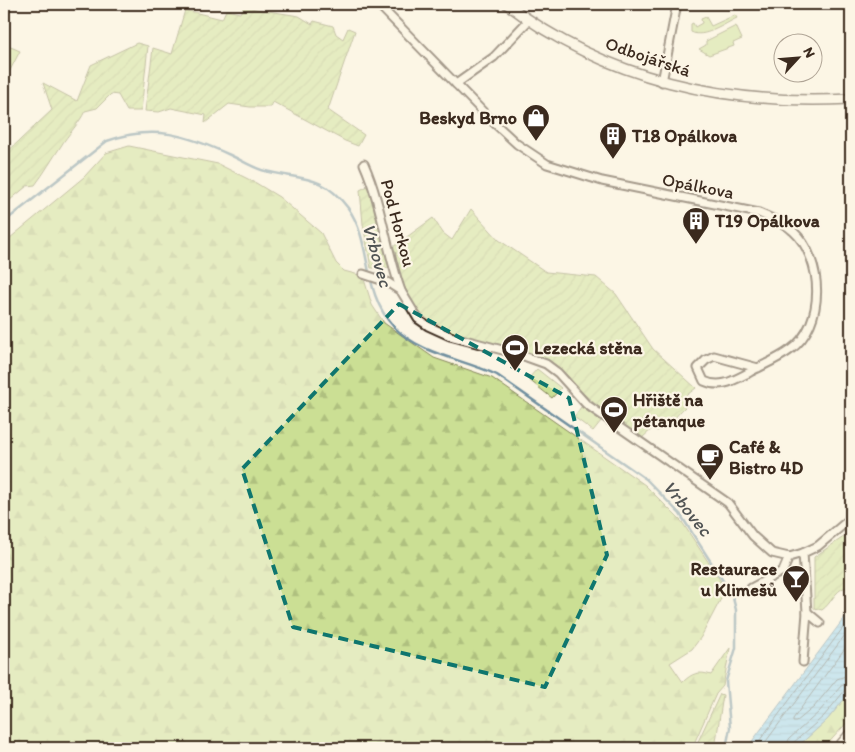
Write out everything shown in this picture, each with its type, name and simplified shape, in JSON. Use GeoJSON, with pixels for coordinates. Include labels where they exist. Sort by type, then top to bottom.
{"type":"FeatureCollection","features":[{"type":"Feature","properties":{"kind":"street","name":"Opálkova"},"geometry":{"type":"LineString","coordinates":[[378,4],[517,144],[547,164],[611,183],[759,213],[793,231],[813,260],[818,297],[811,320],[802,338],[791,350],[758,368],[725,384],[713,385],[704,381],[698,368],[706,360],[714,356],[758,368]]}},
{"type":"Feature","properties":{"kind":"street","name":"Odbojářská"},"geometry":{"type":"LineString","coordinates":[[507,4],[528,20],[602,59],[662,82],[692,90],[761,97],[825,101],[851,99]]}},
{"type":"Feature","properties":{"kind":"street"},"geometry":{"type":"LineString","coordinates":[[662,82],[677,4]]}},
{"type":"Feature","properties":{"kind":"street"},"geometry":{"type":"LineString","coordinates":[[456,84],[494,57],[528,20]]}},
{"type":"Feature","properties":{"kind":"street","name":"Pod Horkou"},"geometry":{"type":"LineString","coordinates":[[364,164],[382,212],[393,266],[401,291],[418,319],[450,336],[521,355],[546,364],[558,373],[586,404],[728,503],[753,536],[772,553],[789,557]]}},
{"type":"Feature","properties":{"kind":"street","name":"Pod Horkou"},"geometry":{"type":"LineString","coordinates":[[363,274],[374,277],[401,291]]}},
{"type":"Feature","properties":{"kind":"street"},"geometry":{"type":"LineString","coordinates":[[751,588],[783,571],[789,557],[818,546],[851,518]]}},
{"type":"Feature","properties":{"kind":"street"},"geometry":{"type":"LineString","coordinates":[[802,553],[807,612],[804,662]]}},
{"type":"Feature","properties":{"kind":"street"},"geometry":{"type":"LineString","coordinates":[[807,612],[820,623]]}},
{"type":"Feature","properties":{"kind":"street"},"geometry":{"type":"LineString","coordinates":[[838,748],[851,733]]}},
{"type":"Feature","properties":{"kind":"highlighted area"},"geometry":{"type":"Polygon","coordinates":[[[399,304],[569,398],[607,555],[545,687],[293,627],[242,469],[399,304]]]}},
{"type":"Feature","properties":{"kind":"green space"},"geometry":{"type":"Polygon","coordinates":[[[244,7],[299,16],[312,24],[314,21],[333,26],[336,34],[343,39],[348,28],[355,31],[328,110],[364,135],[358,146],[345,141],[273,102],[271,107],[229,104],[205,123],[206,115],[171,108],[159,112],[145,111],[153,48],[172,54],[185,10],[222,19],[226,10],[240,13],[244,7]]]}},
{"type":"Feature","properties":{"kind":"green space"},"geometry":{"type":"Polygon","coordinates":[[[735,15],[737,18],[714,30],[702,34],[691,32],[691,24],[693,23],[695,27],[702,23],[701,19],[706,17],[711,26],[735,15]]]}},
{"type":"Feature","properties":{"kind":"green space"},"geometry":{"type":"Polygon","coordinates":[[[736,26],[742,39],[733,43],[734,46],[709,55],[699,49],[706,45],[706,41],[736,26]]]}},
{"type":"Feature","properties":{"kind":"green space"},"geometry":{"type":"Polygon","coordinates":[[[137,43],[148,46],[141,111],[127,111],[118,95],[111,94],[97,108],[85,111],[35,185],[27,186],[4,205],[4,155],[52,110],[43,83],[77,101],[91,65],[137,43]]]}},
{"type":"Feature","properties":{"kind":"green space"},"geometry":{"type":"Polygon","coordinates":[[[6,45],[20,51],[6,78],[4,73],[6,45]]]}},
{"type":"Feature","properties":{"kind":"green space"},"geometry":{"type":"Polygon","coordinates":[[[129,146],[218,164],[279,197],[321,233],[336,263],[344,271],[363,276],[372,305],[384,323],[434,358],[492,378],[645,485],[682,522],[726,589],[701,637],[692,649],[670,663],[683,682],[696,674],[711,675],[730,648],[723,686],[716,694],[692,748],[4,748],[4,243],[84,177],[106,153],[129,146]]]}},
{"type":"Feature","properties":{"kind":"green space"},"geometry":{"type":"Polygon","coordinates":[[[370,185],[391,268],[371,268],[363,224],[360,190],[370,185]]]}},
{"type":"Feature","properties":{"kind":"green space"},"geometry":{"type":"Polygon","coordinates":[[[471,209],[499,240],[546,272],[596,277],[616,294],[653,349],[696,388],[683,398],[691,402],[663,428],[657,431],[653,428],[642,438],[608,415],[569,381],[570,378],[549,360],[538,355],[450,334],[440,329],[424,316],[417,309],[402,282],[393,247],[433,218],[443,233],[452,240],[471,209]]]}},
{"type":"Feature","properties":{"kind":"green space"},"geometry":{"type":"Polygon","coordinates":[[[537,369],[561,388],[552,398],[528,379],[537,369]]]}},
{"type":"Feature","properties":{"kind":"green space"},"geometry":{"type":"Polygon","coordinates":[[[581,407],[601,421],[593,431],[574,417],[581,407]]]}},
{"type":"Feature","properties":{"kind":"green space"},"geometry":{"type":"Polygon","coordinates":[[[851,532],[851,590],[847,594],[846,587],[842,589],[822,610],[814,608],[814,557],[851,532]]]}},
{"type":"Feature","properties":{"kind":"green space"},"geometry":{"type":"Polygon","coordinates":[[[851,691],[851,718],[824,748],[796,748],[827,720],[851,691]]]}},
{"type":"Feature","properties":{"kind":"green space"},"geometry":{"type":"Polygon","coordinates":[[[720,694],[723,695],[715,748],[695,748],[720,694]]]}},
{"type":"Feature","properties":{"kind":"water"},"geometry":{"type":"Polygon","coordinates":[[[851,609],[851,691],[827,720],[796,748],[747,748],[851,609]]]}},
{"type":"Feature","properties":{"kind":"waterway","name":"Vrbovec"},"geometry":{"type":"LineString","coordinates":[[4,222],[107,141],[140,133],[170,134],[185,137],[261,170],[300,177],[320,183],[338,197],[348,208],[356,222],[376,299],[394,327],[417,344],[443,356],[497,375],[646,479],[680,514],[727,587]]}},
{"type":"Feature","properties":{"kind":"waterway","name":"Vrbovec"},"geometry":{"type":"LineString","coordinates":[[726,748],[730,728],[726,681],[736,648],[736,610],[732,594]]}},
{"type":"Feature","properties":{"kind":"place","name":"Beskyd Brno"},"geometry":{"type":"Point","coordinates":[536,142]}},
{"type":"Feature","properties":{"kind":"place","name":"T18 Opálkova"},"geometry":{"type":"Point","coordinates":[613,160]}},
{"type":"Feature","properties":{"kind":"place","name":"T19 Opálkova"},"geometry":{"type":"Point","coordinates":[696,245]}},
{"type":"Feature","properties":{"kind":"place","name":"Lezecká stěna"},"geometry":{"type":"Point","coordinates":[515,372]}},
{"type":"Feature","properties":{"kind":"place","name":"Hřiště na pétanque"},"geometry":{"type":"Point","coordinates":[614,434]}},
{"type":"Feature","properties":{"kind":"place","name":"Café & Bistro 4D"},"geometry":{"type":"Point","coordinates":[710,481]}},
{"type":"Feature","properties":{"kind":"place","name":"Restaurace u Klimešů"},"geometry":{"type":"Point","coordinates":[796,603]}}]}
